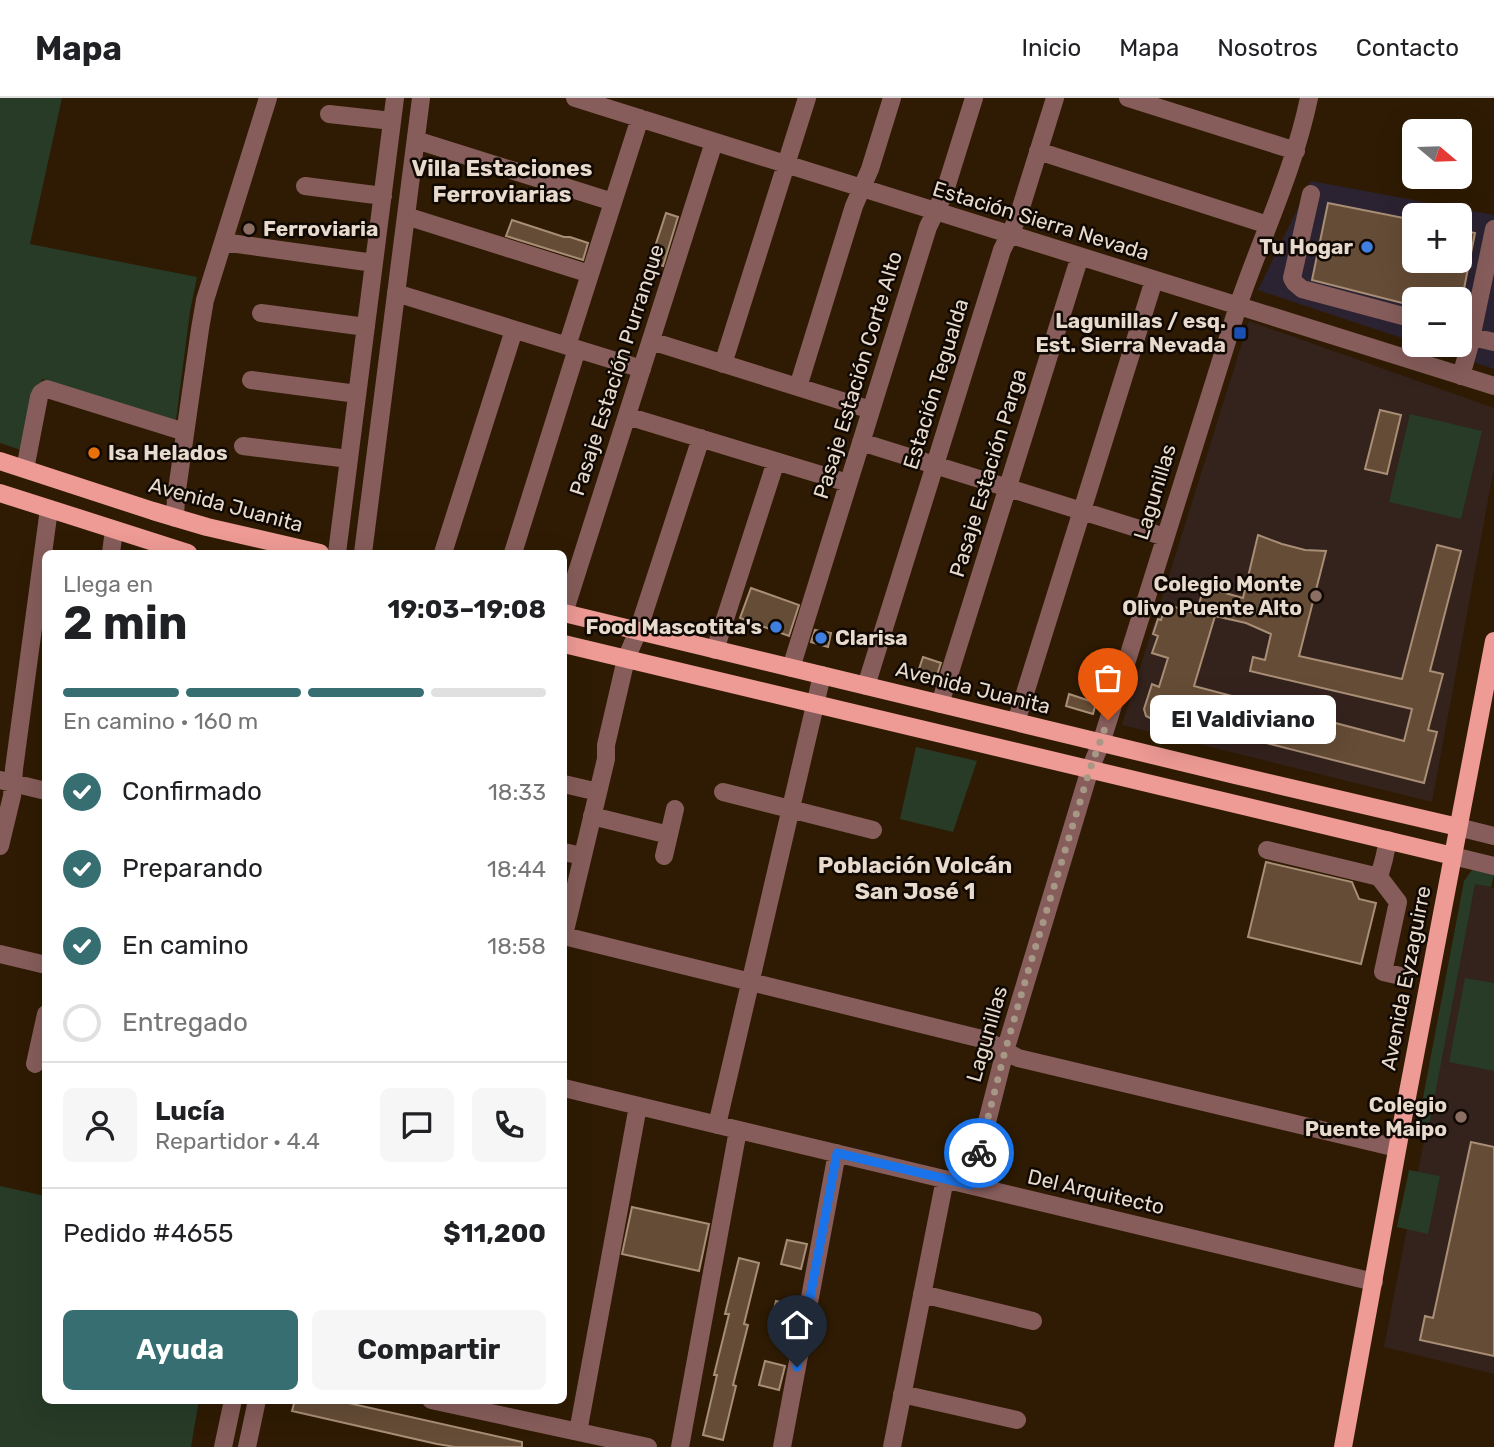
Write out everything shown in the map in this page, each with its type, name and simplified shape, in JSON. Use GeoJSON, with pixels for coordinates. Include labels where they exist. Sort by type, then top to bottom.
{"type":"FeatureCollection","features":[{"type":"Feature","properties":{"kind":"main road","name":"Avenida Juanita"},"geometry":{"type":"LineString","coordinates":[[0,461],[216,530],[306,550]]}},
{"type":"Feature","properties":{"kind":"main road"},"geometry":{"type":"LineString","coordinates":[[0,493],[176,550]]}},
{"type":"Feature","properties":{"kind":"main road","name":"Avenida Juanita"},"geometry":{"type":"LineString","coordinates":[[567,614],[1458,827]]}},
{"type":"Feature","properties":{"kind":"main road","name":"Avenida Eyzaguirre"},"geometry":{"type":"LineString","coordinates":[[1343,1447],[1494,641]]}},
{"type":"Feature","properties":{"kind":"main road"},"geometry":{"type":"LineString","coordinates":[[567,645],[1453,856]]}},
{"type":"Feature","properties":{"kind":"street"},"geometry":{"type":"LineString","coordinates":[[175,518],[205,300],[268,98]]}},
{"type":"Feature","properties":{"kind":"street"},"geometry":{"type":"LineString","coordinates":[[337,550],[395,98]]}},
{"type":"Feature","properties":{"kind":"street"},"geometry":{"type":"LineString","coordinates":[[363,550],[421,98]]}},
{"type":"Feature","properties":{"kind":"street","name":"Estación Sierra Nevada"},"geometry":{"type":"LineString","coordinates":[[575,98],[1494,386]]}},
{"type":"Feature","properties":{"kind":"street"},"geometry":{"type":"LineString","coordinates":[[723,364],[807,98]]}},
{"type":"Feature","properties":{"kind":"street"},"geometry":{"type":"LineString","coordinates":[[798,387],[854,206],[870,169],[892,98]]}},
{"type":"Feature","properties":{"kind":"street","name":"Pasaje Estación Corte Alto"},"geometry":{"type":"LineString","coordinates":[[791,668],[928,227],[944,194],[974,98]]}},
{"type":"Feature","properties":{"kind":"street","name":"Estación Tegualda"},"geometry":{"type":"LineString","coordinates":[[866,686],[1002,250],[1018,217],[1055,98]]}},
{"type":"Feature","properties":{"kind":"street"},"geometry":{"type":"LineString","coordinates":[[1128,98],[1296,151]]}},
{"type":"Feature","properties":{"kind":"street","name":"Lagunillas"},"geometry":{"type":"LineString","coordinates":[[971,1185],[1005,1051],[1090,769],[1101,743],[1238,306],[1296,151],[1310,98]]}},
{"type":"Feature","properties":{"kind":"street"},"geometry":{"type":"LineString","coordinates":[[329,114],[392,121]]}},
{"type":"Feature","properties":{"kind":"street"},"geometry":{"type":"LineString","coordinates":[[514,550],[590,274],[640,118]]}},
{"type":"Feature","properties":{"kind":"street"},"geometry":{"type":"LineString","coordinates":[[416,140],[613,202]]}},
{"type":"Feature","properties":{"kind":"street","name":"Pasaje Estación Purranque"},"geometry":{"type":"LineString","coordinates":[[567,604],[714,142]]}},
{"type":"Feature","properties":{"kind":"street"},"geometry":{"type":"LineString","coordinates":[[1038,151],[1268,225]]}},
{"type":"Feature","properties":{"kind":"street"},"geometry":{"type":"LineString","coordinates":[[305,186],[383,196]]}},
{"type":"Feature","properties":{"kind":"street"},"geometry":{"type":"LineString","coordinates":[[1311,194],[1292,278],[1294,283],[1302,289],[1402,315]]}},
{"type":"Feature","properties":{"kind":"street"},"geometry":{"type":"LineString","coordinates":[[406,216],[590,274]]}},
{"type":"Feature","properties":{"kind":"street"},"geometry":{"type":"LineString","coordinates":[[1472,318],[1494,229]]}},
{"type":"Feature","properties":{"kind":"street"},"geometry":{"type":"LineString","coordinates":[[223,242],[374,263]]}},
{"type":"Feature","properties":{"kind":"street","name":"Pasaje Estación Parga"},"geometry":{"type":"LineString","coordinates":[[940,704],[1080,257]]}},
{"type":"Feature","properties":{"kind":"street"},"geometry":{"type":"LineString","coordinates":[[1016,722],[1154,280]]}},
{"type":"Feature","properties":{"kind":"street"},"geometry":{"type":"LineString","coordinates":[[396,293],[642,369]]}},
{"type":"Feature","properties":{"kind":"street"},"geometry":{"type":"LineString","coordinates":[[261,313],[366,327]]}},
{"type":"Feature","properties":{"kind":"street"},"geometry":{"type":"LineString","coordinates":[[444,550],[514,330]]}},
{"type":"Feature","properties":{"kind":"street"},"geometry":{"type":"LineString","coordinates":[[1472,335],[1494,342]]}},
{"type":"Feature","properties":{"kind":"street"},"geometry":{"type":"LineString","coordinates":[[651,341],[871,410]]}},
{"type":"Feature","properties":{"kind":"street"},"geometry":{"type":"LineString","coordinates":[[1461,376],[1464,357]]}},
{"type":"Feature","properties":{"kind":"street"},"geometry":{"type":"LineString","coordinates":[[251,380],[358,394]]}},
{"type":"Feature","properties":{"kind":"street"},"geometry":{"type":"LineString","coordinates":[[25,469],[39,397],[47,389],[185,432]]}},
{"type":"Feature","properties":{"kind":"street"},"geometry":{"type":"LineString","coordinates":[[627,416],[848,483]]}},
{"type":"Feature","properties":{"kind":"street"},"geometry":{"type":"LineString","coordinates":[[567,915],[606,759],[606,745],[626,659],[638,631],[701,438]]}},
{"type":"Feature","properties":{"kind":"street"},"geometry":{"type":"LineString","coordinates":[[861,442],[1165,537]]}},
{"type":"Feature","properties":{"kind":"street"},"geometry":{"type":"LineString","coordinates":[[243,446],[349,459]]}},
{"type":"Feature","properties":{"kind":"street"},"geometry":{"type":"LineString","coordinates":[[715,650],[776,461]]}},
{"type":"Feature","properties":{"kind":"street"},"geometry":{"type":"LineString","coordinates":[[43,550],[49,509]]}},
{"type":"Feature","properties":{"kind":"street"},"geometry":{"type":"LineString","coordinates":[[111,550],[114,530]]}},
{"type":"Feature","properties":{"kind":"street"},"geometry":{"type":"LineString","coordinates":[[0,846],[12,796],[7,781],[42,554]]}},
{"type":"Feature","properties":{"kind":"street"},"geometry":{"type":"LineString","coordinates":[[717,1125],[822,676]]}},
{"type":"Feature","properties":{"kind":"street"},"geometry":{"type":"LineString","coordinates":[[7,781],[42,790]]}},
{"type":"Feature","properties":{"kind":"street"},"geometry":{"type":"LineString","coordinates":[[567,785],[598,792]]}},
{"type":"Feature","properties":{"kind":"street"},"geometry":{"type":"LineString","coordinates":[[723,792],[873,830]]}},
{"type":"Feature","properties":{"kind":"street"},"geometry":{"type":"LineString","coordinates":[[664,856],[676,808]]}},
{"type":"Feature","properties":{"kind":"street"},"geometry":{"type":"LineString","coordinates":[[592,816],[669,835]]}},
{"type":"Feature","properties":{"kind":"street","name":"Avenida Juanita"},"geometry":{"type":"LineString","coordinates":[[1458,827],[1494,836]]}},
{"type":"Feature","properties":{"kind":"street"},"geometry":{"type":"LineString","coordinates":[[1378,877],[1388,841]]}},
{"type":"Feature","properties":{"kind":"street"},"geometry":{"type":"LineString","coordinates":[[1267,849],[1378,877],[1398,902],[1383,972],[1405,977]]}},
{"type":"Feature","properties":{"kind":"street"},"geometry":{"type":"LineString","coordinates":[[567,853],[582,856]]}},
{"type":"Feature","properties":{"kind":"street"},"geometry":{"type":"LineString","coordinates":[[1453,856],[1494,866]]}},
{"type":"Feature","properties":{"kind":"street"},"geometry":{"type":"LineString","coordinates":[[567,928],[750,982],[986,1040],[1018,1058],[1397,1148]]}},
{"type":"Feature","properties":{"kind":"street"},"geometry":{"type":"LineString","coordinates":[[0,954],[42,964]]}},
{"type":"Feature","properties":{"kind":"street"},"geometry":{"type":"LineString","coordinates":[[35,1063],[42,1032]]}},
{"type":"Feature","properties":{"kind":"street","name":"Del Arquitecto"},"geometry":{"type":"LineString","coordinates":[[567,1089],[1374,1282]]}},
{"type":"Feature","properties":{"kind":"street"},"geometry":{"type":"LineString","coordinates":[[578,1432],[638,1106]]}},
{"type":"Feature","properties":{"kind":"street"},"geometry":{"type":"LineString","coordinates":[[680,1447],[738,1130]]}},
{"type":"Feature","properties":{"kind":"street"},"geometry":{"type":"LineString","coordinates":[[782,1447],[837,1153]]}},
{"type":"Feature","properties":{"kind":"street"},"geometry":{"type":"LineString","coordinates":[[892,1447],[944,1179]]}},
{"type":"Feature","properties":{"kind":"street"},"geometry":{"type":"LineString","coordinates":[[922,1294],[1033,1321]]}},
{"type":"Feature","properties":{"kind":"street"},"geometry":{"type":"LineString","coordinates":[[902,1394],[1017,1420]]}},
{"type":"Feature","properties":{"kind":"street"},"geometry":{"type":"LineString","coordinates":[[223,1447],[232,1404]]}},
{"type":"Feature","properties":{"kind":"street"},"geometry":{"type":"LineString","coordinates":[[247,1447],[256,1404]]}},
{"type":"Feature","properties":{"kind":"street"},"geometry":{"type":"LineString","coordinates":[[478,1405],[578,1432],[648,1447]]}},
{"type":"Feature","properties":{"kind":"shaded area"},"geometry":{"type":"Polygon","coordinates":[[[1311,181],[1429,203],[1402,203],[1402,273],[1472,273],[1472,211],[1494,215],[1494,369],[1458,357],[1472,357],[1472,287],[1402,287],[1402,338],[1258,290],[1311,181]]]}},
{"type":"Feature","properties":{"kind":"shaded area","name":"Colegio Monte Olivo Puente Alto"},"geometry":{"type":"Polygon","coordinates":[[[1249,321],[1494,408],[1494,468],[1432,802],[1122,725],[1249,321]]]}},
{"type":"Feature","properties":{"kind":"shaded area","name":"Colegio Puente Maipo"},"geometry":{"type":"Polygon","coordinates":[[[1474,883],[1494,888],[1494,1374],[1384,1347],[1474,883]]]}},
{"type":"Feature","properties":{"kind":"green space"},"geometry":{"type":"Polygon","coordinates":[[[0,98],[62,98],[30,244],[197,277],[176,420],[42,379],[21,450],[0,443],[0,98]]]}},
{"type":"Feature","properties":{"kind":"green space"},"geometry":{"type":"Polygon","coordinates":[[[1410,414],[1482,431],[1461,519],[1389,502],[1410,414]]]}},
{"type":"Feature","properties":{"kind":"green space"},"geometry":{"type":"Polygon","coordinates":[[[916,747],[977,761],[953,832],[900,819],[916,747]]]}},
{"type":"Feature","properties":{"kind":"green space"},"geometry":{"type":"Polygon","coordinates":[[[1472,870],[1494,874],[1491,887],[1475,884],[1429,1126],[1418,1124],[1464,881],[1472,870]]]}},
{"type":"Feature","properties":{"kind":"green space"},"geometry":{"type":"Polygon","coordinates":[[[1465,978],[1494,983],[1494,1071],[1449,1062],[1465,978]]]}},
{"type":"Feature","properties":{"kind":"green space"},"geometry":{"type":"Polygon","coordinates":[[[1409,1170],[1440,1176],[1428,1234],[1397,1227],[1409,1170]]]}},
{"type":"Feature","properties":{"kind":"green space"},"geometry":{"type":"Polygon","coordinates":[[[0,1186],[42,1195],[42,1404],[198,1404],[191,1447],[0,1447],[0,1186]]]}},
{"type":"Feature","properties":{"kind":"building","name":"Tu Hogar"},"geometry":{"type":"Polygon","coordinates":[[[1328,203],[1402,218],[1402,273],[1467,273],[1464,287],[1402,287],[1402,303],[1312,280],[1328,203]]]}},
{"type":"Feature","properties":{"kind":"building"},"geometry":{"type":"Polygon","coordinates":[[[666,213],[678,217],[663,266],[650,262],[666,213]]]}},
{"type":"Feature","properties":{"kind":"building"},"geometry":{"type":"Polygon","coordinates":[[[512,220],[588,243],[583,260],[506,236],[512,220]]]}},
{"type":"Feature","properties":{"kind":"building"},"geometry":{"type":"Polygon","coordinates":[[[1380,410],[1401,415],[1387,474],[1365,469],[1380,410]]]}},
{"type":"Feature","properties":{"kind":"building"},"geometry":{"type":"Polygon","coordinates":[[[1258,535],[1305,550],[1326,551],[1299,656],[1402,679],[1437,545],[1461,551],[1430,671],[1443,674],[1428,730],[1437,732],[1424,783],[1171,719],[1168,727],[1146,716],[1144,709],[1152,684],[1159,687],[1168,658],[1152,653],[1158,636],[1153,634],[1166,604],[1196,614],[1204,587],[1243,598],[1258,535]],[[1215,616],[1194,686],[1404,741],[1412,709],[1250,671],[1253,657],[1265,660],[1271,634],[1246,623],[1215,616]]]}},
{"type":"Feature","properties":{"kind":"building"},"geometry":{"type":"Polygon","coordinates":[[[751,588],[799,605],[789,636],[740,618],[751,588]]]}},
{"type":"Feature","properties":{"kind":"building","name":"Clarisa"},"geometry":{"type":"Polygon","coordinates":[[[815,630],[831,633],[828,647],[811,642],[815,630]]]}},
{"type":"Feature","properties":{"kind":"building"},"geometry":{"type":"Polygon","coordinates":[[[923,657],[941,663],[935,681],[917,675],[923,657]]]}},
{"type":"Feature","properties":{"kind":"building"},"geometry":{"type":"Polygon","coordinates":[[[1069,694],[1096,703],[1093,714],[1066,706],[1069,694]]]}},
{"type":"Feature","properties":{"kind":"building"},"geometry":{"type":"Polygon","coordinates":[[[1266,862],[1352,882],[1359,899],[1376,903],[1361,964],[1248,937],[1266,862]]]}},
{"type":"Feature","properties":{"kind":"building"},"geometry":{"type":"Polygon","coordinates":[[[1471,1142],[1494,1147],[1494,1356],[1420,1340],[1425,1316],[1433,1318],[1471,1142]]]}},
{"type":"Feature","properties":{"kind":"building"},"geometry":{"type":"Polygon","coordinates":[[[632,1207],[709,1224],[699,1271],[622,1254],[632,1207]]]}},
{"type":"Feature","properties":{"kind":"building"},"geometry":{"type":"Polygon","coordinates":[[[787,1240],[807,1244],[801,1269],[781,1264],[787,1240]]]}},
{"type":"Feature","properties":{"kind":"building"},"geometry":{"type":"Polygon","coordinates":[[[739,1258],[759,1263],[744,1324],[748,1325],[723,1440],[703,1435],[729,1314],[725,1314],[739,1258]]]}},
{"type":"Feature","properties":{"kind":"building"},"geometry":{"type":"Polygon","coordinates":[[[776,1301],[796,1306],[790,1331],[770,1326],[776,1301]]]}},
{"type":"Feature","properties":{"kind":"building"},"geometry":{"type":"Polygon","coordinates":[[[765,1361],[785,1366],[779,1390],[759,1385],[765,1361]]]}},
{"type":"Feature","properties":{"kind":"building"},"geometry":{"type":"Polygon","coordinates":[[[294,1404],[353,1404],[522,1442],[522,1447],[455,1447],[292,1411],[294,1404]]]}},
{"type":"Feature","properties":{"kind":"way so far"},"geometry":{"type":"LineString","coordinates":[[979,1153],[1027,975],[1090,769],[1108,720]]}},
{"type":"Feature","properties":{"kind":"place","name":"Ferroviaria"},"geometry":{"type":"Point","coordinates":[249,229]}},
{"type":"Feature","properties":{"kind":"place","name":"Tu Hogar"},"geometry":{"type":"Point","coordinates":[1367,247]}},
{"type":"Feature","properties":{"kind":"place","name":"Lagunillas / esq. Est. Sierra Nevada"},"geometry":{"type":"Point","coordinates":[1240,333]}},
{"type":"Feature","properties":{"kind":"place","name":"Isa Helados"},"geometry":{"type":"Point","coordinates":[94,453]}},
{"type":"Feature","properties":{"kind":"place","name":"Colegio Monte Olivo Puente Alto"},"geometry":{"type":"Point","coordinates":[1316,596]}},
{"type":"Feature","properties":{"kind":"place","name":"Food Mascotita's"},"geometry":{"type":"Point","coordinates":[776,627]}},
{"type":"Feature","properties":{"kind":"place","name":"Clarisa"},"geometry":{"type":"Point","coordinates":[821,638]}},
{"type":"Feature","properties":{"kind":"place","name":"El Valdiviano"},"geometry":{"type":"Point","coordinates":[1108,720]}},
{"type":"Feature","properties":{"kind":"place","name":"Colegio Puente Maipo"},"geometry":{"type":"Point","coordinates":[1461,1117]}},
{"type":"Feature","properties":{"kind":"district","name":"Villa Estaciones Ferroviarias"},"geometry":{"type":"Point","coordinates":[502,181]}},
{"type":"Feature","properties":{"kind":"district","name":"Población Volcán San José 1"},"geometry":{"type":"Point","coordinates":[915,878]}},
{"type":"Feature","properties":{"kind":"route"},"geometry":{"type":"LineString","coordinates":[[797,1367],[837,1153],[971,1185],[979,1153]]}}]}
